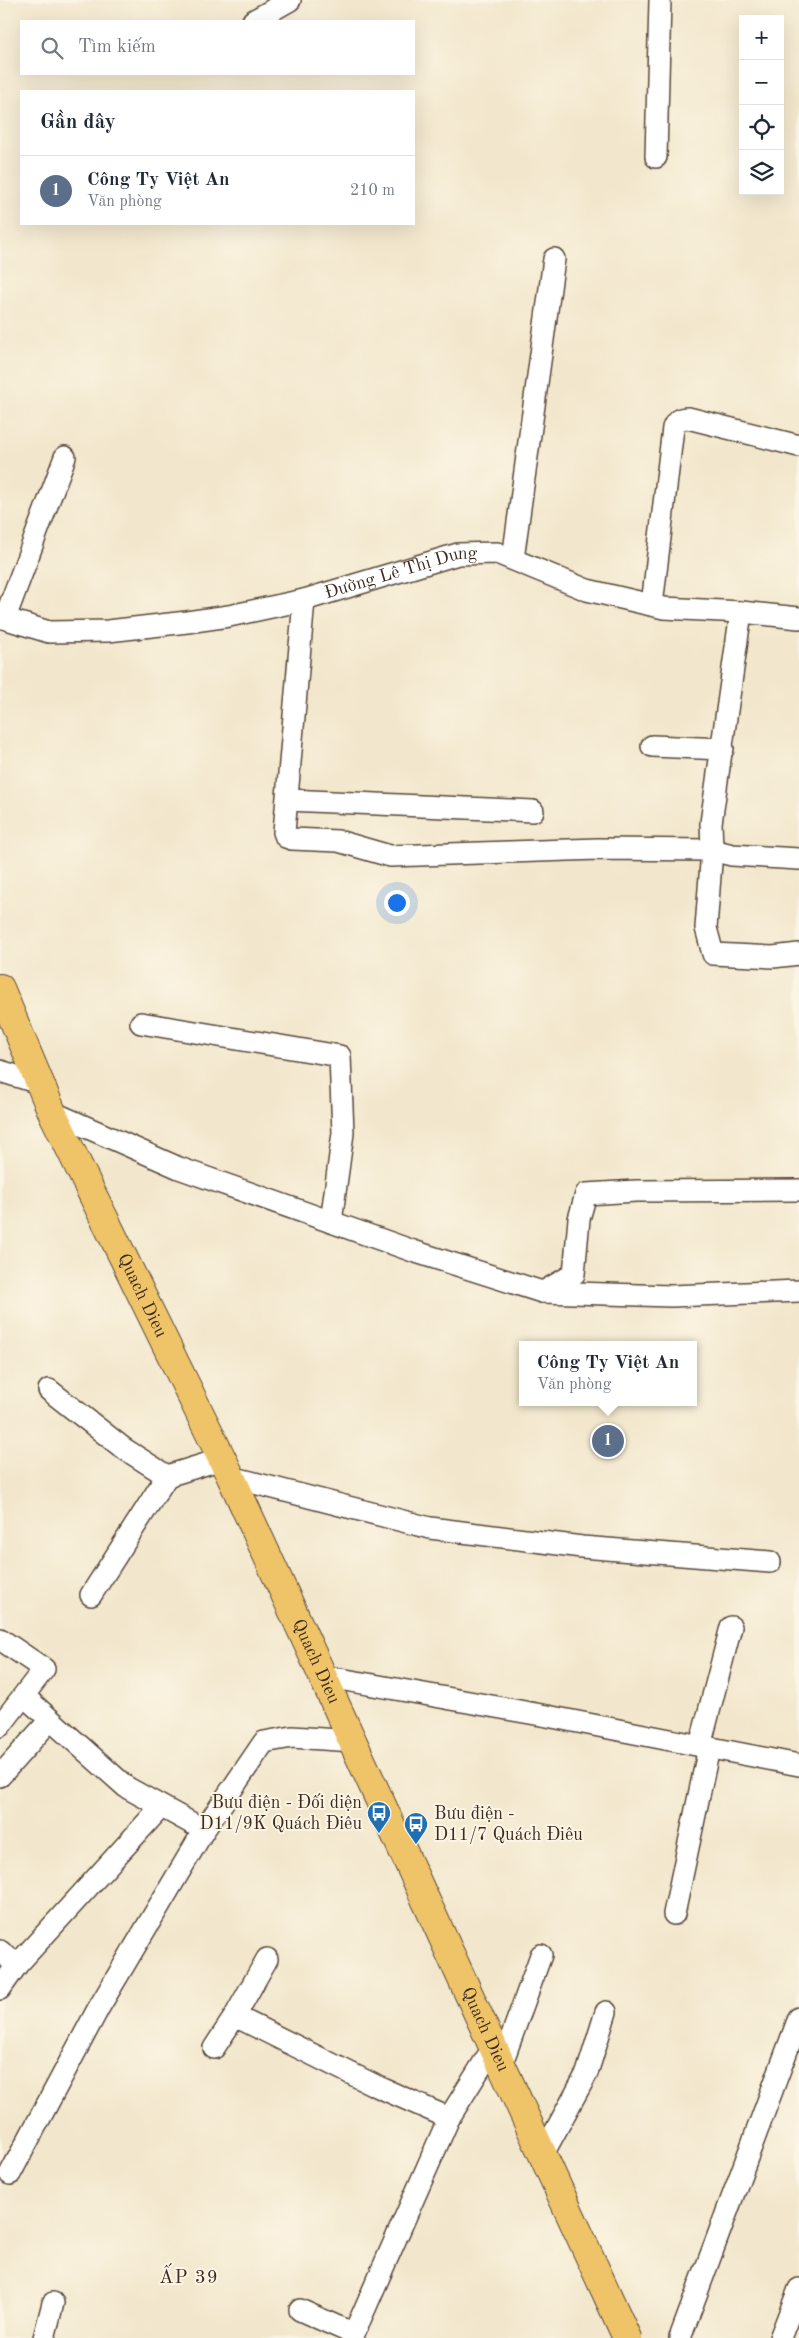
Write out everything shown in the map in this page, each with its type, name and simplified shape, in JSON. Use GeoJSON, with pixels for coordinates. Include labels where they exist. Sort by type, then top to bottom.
{"type":"FeatureCollection","features":[{"type":"Feature","properties":{"kind":"main road","name":"Quach Dieu"},"geometry":{"type":"LineString","coordinates":[[0,988],[52,1112],[226,1468],[498,2054],[626,2338]]}},
{"type":"Feature","properties":{"kind":"street"},"geometry":{"type":"LineString","coordinates":[[255,20],[290,0]]}},
{"type":"Feature","properties":{"kind":"street"},"geometry":{"type":"LineString","coordinates":[[656,157],[660,0]]}},
{"type":"Feature","properties":{"kind":"street"},"geometry":{"type":"LineString","coordinates":[[512,559],[554,259]]}},
{"type":"Feature","properties":{"kind":"street"},"geometry":{"type":"LineString","coordinates":[[652,605],[675,423],[680,418],[688,418],[799,446]]}},
{"type":"Feature","properties":{"kind":"street"},"geometry":{"type":"LineString","coordinates":[[2,617],[66,457]]}},
{"type":"Feature","properties":{"kind":"street","name":"Đường Lê Thị Dung"},"geometry":{"type":"LineString","coordinates":[[2,617],[49,632],[108,631],[229,616],[304,600],[458,554],[497,553],[587,590],[664,608],[741,612],[799,618]]}},
{"type":"Feature","properties":{"kind":"street"},"geometry":{"type":"LineString","coordinates":[[304,600],[284,832],[286,836],[292,839],[338,841],[390,856],[598,849],[712,850],[732,855],[799,859]]}},
{"type":"Feature","properties":{"kind":"street"},"geometry":{"type":"LineString","coordinates":[[741,612],[711,823],[712,850],[706,928],[713,954],[773,957],[799,954]]}},
{"type":"Feature","properties":{"kind":"street"},"geometry":{"type":"LineString","coordinates":[[652,746],[723,749]]}},
{"type":"Feature","properties":{"kind":"street"},"geometry":{"type":"LineString","coordinates":[[288,800],[533,811]]}},
{"type":"Feature","properties":{"kind":"street"},"geometry":{"type":"LineString","coordinates":[[141,1023],[340,1056],[342,1132],[331,1222]]}},
{"type":"Feature","properties":{"kind":"street"},"geometry":{"type":"LineString","coordinates":[[0,1071],[39,1083]]}},
{"type":"Feature","properties":{"kind":"street"},"geometry":{"type":"LineString","coordinates":[[52,1112],[179,1168],[331,1222],[542,1292],[671,1296],[799,1291]]}},
{"type":"Feature","properties":{"kind":"street"},"geometry":{"type":"LineString","coordinates":[[542,1292],[574,1274],[579,1219],[586,1194],[799,1190]]}},
{"type":"Feature","properties":{"kind":"street"},"geometry":{"type":"LineString","coordinates":[[49,1390],[123,1448],[167,1476],[226,1468],[430,1528],[582,1548],[770,1562]]}},
{"type":"Feature","properties":{"kind":"street"},"geometry":{"type":"LineString","coordinates":[[91,1595],[167,1476]]}},
{"type":"Feature","properties":{"kind":"street"},"geometry":{"type":"LineString","coordinates":[[674,1914],[705,1747],[731,1627]]}},
{"type":"Feature","properties":{"kind":"street"},"geometry":{"type":"LineString","coordinates":[[0,1639],[44,1669],[0,1726]]}},
{"type":"Feature","properties":{"kind":"street"},"geometry":{"type":"LineString","coordinates":[[323,1676],[799,1765]]}},
{"type":"Feature","properties":{"kind":"street"},"geometry":{"type":"LineString","coordinates":[[24,1696],[126,1787],[204,1830]]}},
{"type":"Feature","properties":{"kind":"street"},"geometry":{"type":"LineString","coordinates":[[0,1776],[50,1720]]}},
{"type":"Feature","properties":{"kind":"street"},"geometry":{"type":"LineString","coordinates":[[10,2174],[98,2009],[204,1830],[264,1742],[292,1737],[353,1741]]}},
{"type":"Feature","properties":{"kind":"street"},"geometry":{"type":"LineString","coordinates":[[0,1989],[17,1965],[161,1806]]}},
{"type":"Feature","properties":{"kind":"street"},"geometry":{"type":"LineString","coordinates":[[0,1951],[17,1965]]}},
{"type":"Feature","properties":{"kind":"street"},"geometry":{"type":"LineString","coordinates":[[300,2310],[353,2336],[449,2118],[498,2054],[541,1955]]}},
{"type":"Feature","properties":{"kind":"street"},"geometry":{"type":"LineString","coordinates":[[214,2048],[236,2016],[267,1959]]}},
{"type":"Feature","properties":{"kind":"street"},"geometry":{"type":"LineString","coordinates":[[543,2154],[587,2073],[606,2012]]}},
{"type":"Feature","properties":{"kind":"street"},"geometry":{"type":"LineString","coordinates":[[236,2016],[374,2085],[449,2118]]}},
{"type":"Feature","properties":{"kind":"street"},"geometry":{"type":"LineString","coordinates":[[680,2338],[799,2018]]}},
{"type":"Feature","properties":{"kind":"street"},"geometry":{"type":"LineString","coordinates":[[780,2338],[799,2290]]}},
{"type":"Feature","properties":{"kind":"street"},"geometry":{"type":"LineString","coordinates":[[44,2338],[53,2303]]}},
{"type":"Feature","properties":{"kind":"place","name":"Công Ty Việt An"},"geometry":{"type":"Point","coordinates":[608,1441]}},
{"type":"Feature","properties":{"kind":"place","name":"Bưu điện - Đối diện D11/9K Quách Điêu"},"geometry":{"type":"Point","coordinates":[379,1834]}},
{"type":"Feature","properties":{"kind":"place","name":"Bưu điện - D11/7 Quách Điêu"},"geometry":{"type":"Point","coordinates":[416,1845]}},
{"type":"Feature","properties":{"kind":"district","name":"ẤP 39"},"geometry":{"type":"Point","coordinates":[189,2278]}}]}
